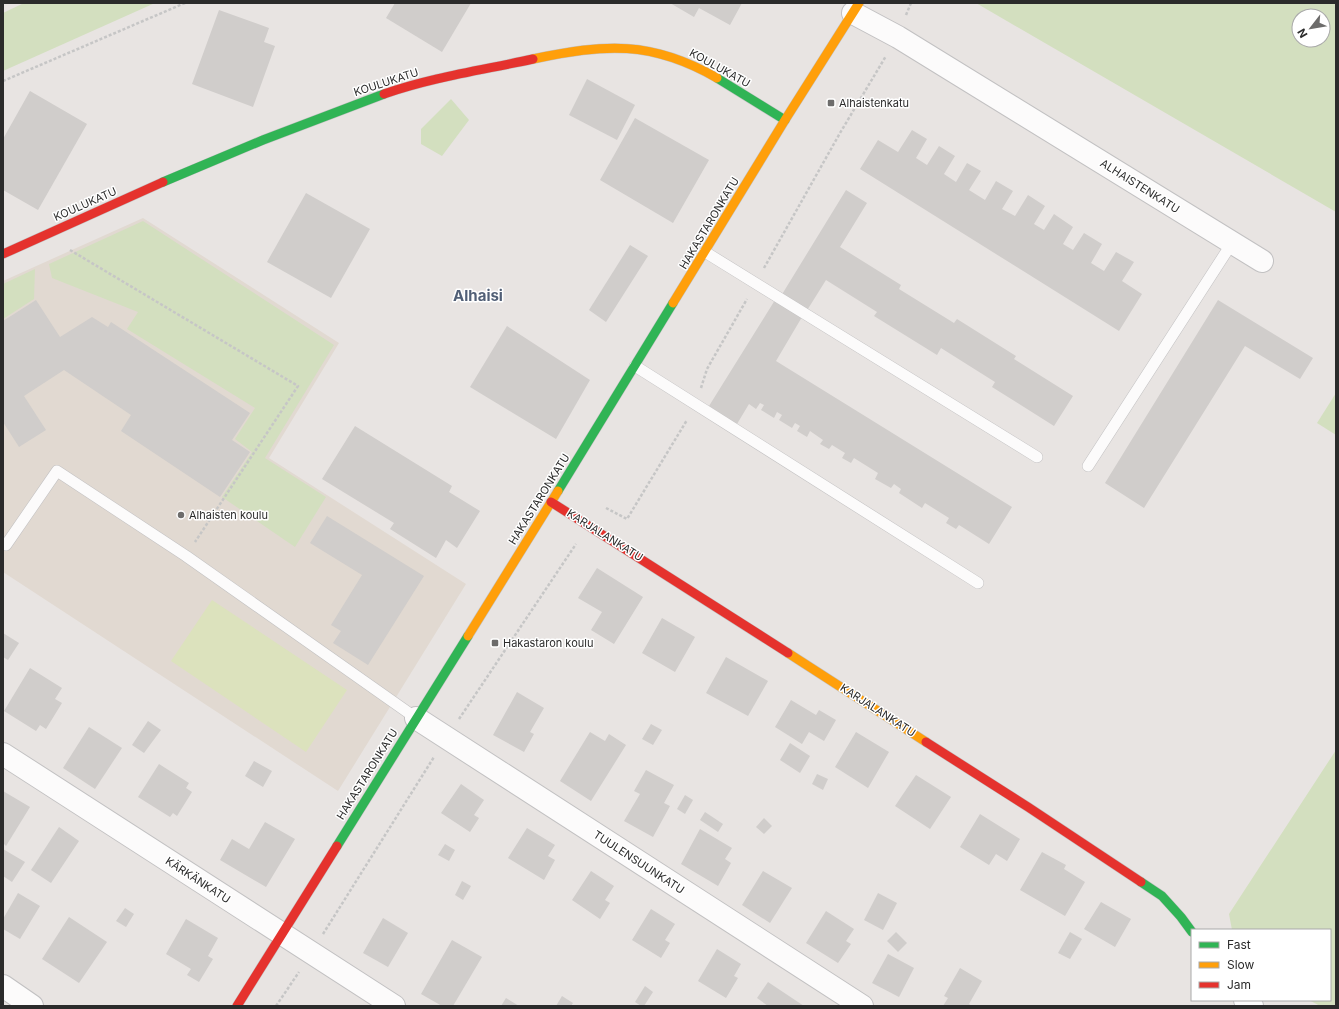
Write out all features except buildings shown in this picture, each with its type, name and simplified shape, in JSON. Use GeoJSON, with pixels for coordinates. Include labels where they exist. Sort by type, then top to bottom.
{"type":"FeatureCollection","features":[{"type":"Feature","properties":{"kind":"street","name":"ALHAISTENKATU"},"geometry":{"type":"LineString","coordinates":[[856,8],[898,37],[1262,261]]}},
{"type":"Feature","properties":{"kind":"street","name":"HAKASTARONKATU"},"geometry":{"type":"LineString","coordinates":[[236,1006],[552,502],[785,120],[856,8]]}},
{"type":"Feature","properties":{"kind":"street","name":"KOULUKATU"},"geometry":{"type":"LineString","coordinates":[[3,254],[244,147],[352,105],[411,86],[462,72],[572,51],[597,48],[636,48],[679,59],[720,79],[785,120]]}},
{"type":"Feature","properties":{"kind":"street","name":"KARJALANKATU"},"geometry":{"type":"LineString","coordinates":[[552,502],[1022,802],[1162,896],[1191,931]]}},
{"type":"Feature","properties":{"kind":"street","name":"TUULENSUUNKATU"},"geometry":{"type":"LineString","coordinates":[[416,718],[862,1006]]}},
{"type":"Feature","properties":{"kind":"street","name":"KÄRKÄNKATU"},"geometry":{"type":"LineString","coordinates":[[3,754],[394,1006]]}},
{"type":"Feature","properties":{"kind":"street"},"geometry":{"type":"LineString","coordinates":[[3,986],[32,1006]]}},
{"type":"Feature","properties":{"kind":"lane"},"geometry":{"type":"LineString","coordinates":[[1088,466],[1232,243]]}},
{"type":"Feature","properties":{"kind":"lane"},"geometry":{"type":"LineString","coordinates":[[705,252],[1037,457]]}},
{"type":"Feature","properties":{"kind":"lane"},"geometry":{"type":"LineString","coordinates":[[635,366],[978,583]]}},
{"type":"Feature","properties":{"kind":"lane"},"geometry":{"type":"LineString","coordinates":[[3,543],[6,545],[57,471],[186,556],[416,718]]}},
{"type":"Feature","properties":{"kind":"path"},"geometry":{"type":"LineString","coordinates":[[3,81],[185,3]]}},
{"type":"Feature","properties":{"kind":"path"},"geometry":{"type":"LineString","coordinates":[[276,1006],[312,953],[447,737],[589,525],[600,505],[627,519],[696,405],[707,369],[840,133],[898,37],[911,3]]}},
{"type":"Feature","properties":{"kind":"path"},"geometry":{"type":"LineString","coordinates":[[46,235],[298,386],[186,556]]}},
{"type":"Feature","properties":{"kind":"shaded area","name":"Alhaisten koulu"},"geometry":{"type":"Polygon","coordinates":[[[143,218],[339,343],[269,458],[466,584],[338,791],[3,572],[3,281],[143,218]]]}},
{"type":"Feature","properties":{"kind":"green space"},"geometry":{"type":"Polygon","coordinates":[[[24,3],[155,3],[3,71],[3,13],[24,3]]]}},
{"type":"Feature","properties":{"kind":"green space"},"geometry":{"type":"Polygon","coordinates":[[[976,3],[1336,3],[1336,212],[976,3]]]}},
{"type":"Feature","properties":{"kind":"green space"},"geometry":{"type":"Polygon","coordinates":[[[451,99],[469,120],[442,156],[421,144],[421,129],[451,99]]]}},
{"type":"Feature","properties":{"kind":"green space"},"geometry":{"type":"Polygon","coordinates":[[[143,221],[334,345],[265,458],[326,497],[295,547],[222,497],[252,452],[235,439],[255,408],[127,329],[138,312],[52,278],[49,264],[143,221]]]}},
{"type":"Feature","properties":{"kind":"green space"},"geometry":{"type":"Polygon","coordinates":[[[35,269],[34,299],[3,319],[3,284],[35,269]]]}},
{"type":"Feature","properties":{"kind":"green space"},"geometry":{"type":"Polygon","coordinates":[[[1336,393],[1336,435],[1317,423],[1336,393]]]}},
{"type":"Feature","properties":{"kind":"green space"},"geometry":{"type":"Polygon","coordinates":[[[212,600],[347,690],[306,752],[171,661],[212,600]]]}},
{"type":"Feature","properties":{"kind":"green space"},"geometry":{"type":"Polygon","coordinates":[[[1336,750],[1336,1006],[1320,1006],[1311,1001],[1331,1001],[1331,929],[1232,929],[1229,914],[1336,750]]]}},
{"type":"Feature","properties":{"kind":"traffic: fast"},"geometry":{"type":"LineString","coordinates":[[717,78],[785,120]]}},
{"type":"Feature","properties":{"kind":"traffic: fast"},"geometry":{"type":"LineString","coordinates":[[163,182],[263,140],[384,94]]}},
{"type":"Feature","properties":{"kind":"traffic: fast"},"geometry":{"type":"LineString","coordinates":[[558,491],[673,303]]}},
{"type":"Feature","properties":{"kind":"traffic: fast"},"geometry":{"type":"LineString","coordinates":[[337,846],[468,636]]}},
{"type":"Feature","properties":{"kind":"traffic: fast"},"geometry":{"type":"LineString","coordinates":[[1141,882],[1162,896],[1191,931]]}},
{"type":"Feature","properties":{"kind":"traffic: slow"},"geometry":{"type":"LineString","coordinates":[[673,303],[785,120],[859,3]]}},
{"type":"Feature","properties":{"kind":"traffic: slow"},"geometry":{"type":"LineString","coordinates":[[533,59],[583,50],[605,48],[649,51],[671,57],[717,78]]}},
{"type":"Feature","properties":{"kind":"traffic: slow"},"geometry":{"type":"LineString","coordinates":[[468,636],[558,491]]}},
{"type":"Feature","properties":{"kind":"traffic: slow"},"geometry":{"type":"LineString","coordinates":[[788,653],[926,742]]}},
{"type":"Feature","properties":{"kind":"traffic: jam"},"geometry":{"type":"LineString","coordinates":[[384,94],[439,78],[533,59]]}},
{"type":"Feature","properties":{"kind":"traffic: jam"},"geometry":{"type":"LineString","coordinates":[[3,254],[163,182]]}},
{"type":"Feature","properties":{"kind":"traffic: jam"},"geometry":{"type":"LineString","coordinates":[[551,502],[788,653]]}},
{"type":"Feature","properties":{"kind":"traffic: jam"},"geometry":{"type":"LineString","coordinates":[[926,742],[1141,882]]}},
{"type":"Feature","properties":{"kind":"traffic: jam"},"geometry":{"type":"LineString","coordinates":[[237,1006],[337,846]]}},
{"type":"Feature","properties":{"kind":"place","name":"Alhaistenkatu"},"geometry":{"type":"Point","coordinates":[831,103]}},
{"type":"Feature","properties":{"kind":"place","name":"Alhaisten koulu"},"geometry":{"type":"Point","coordinates":[181,515]}},
{"type":"Feature","properties":{"kind":"place","name":"Hakastaron koulu"},"geometry":{"type":"Point","coordinates":[495,643]}},
{"type":"Feature","properties":{"kind":"district","name":"Alhaisi"},"geometry":{"type":"Point","coordinates":[478,295]}}]}
